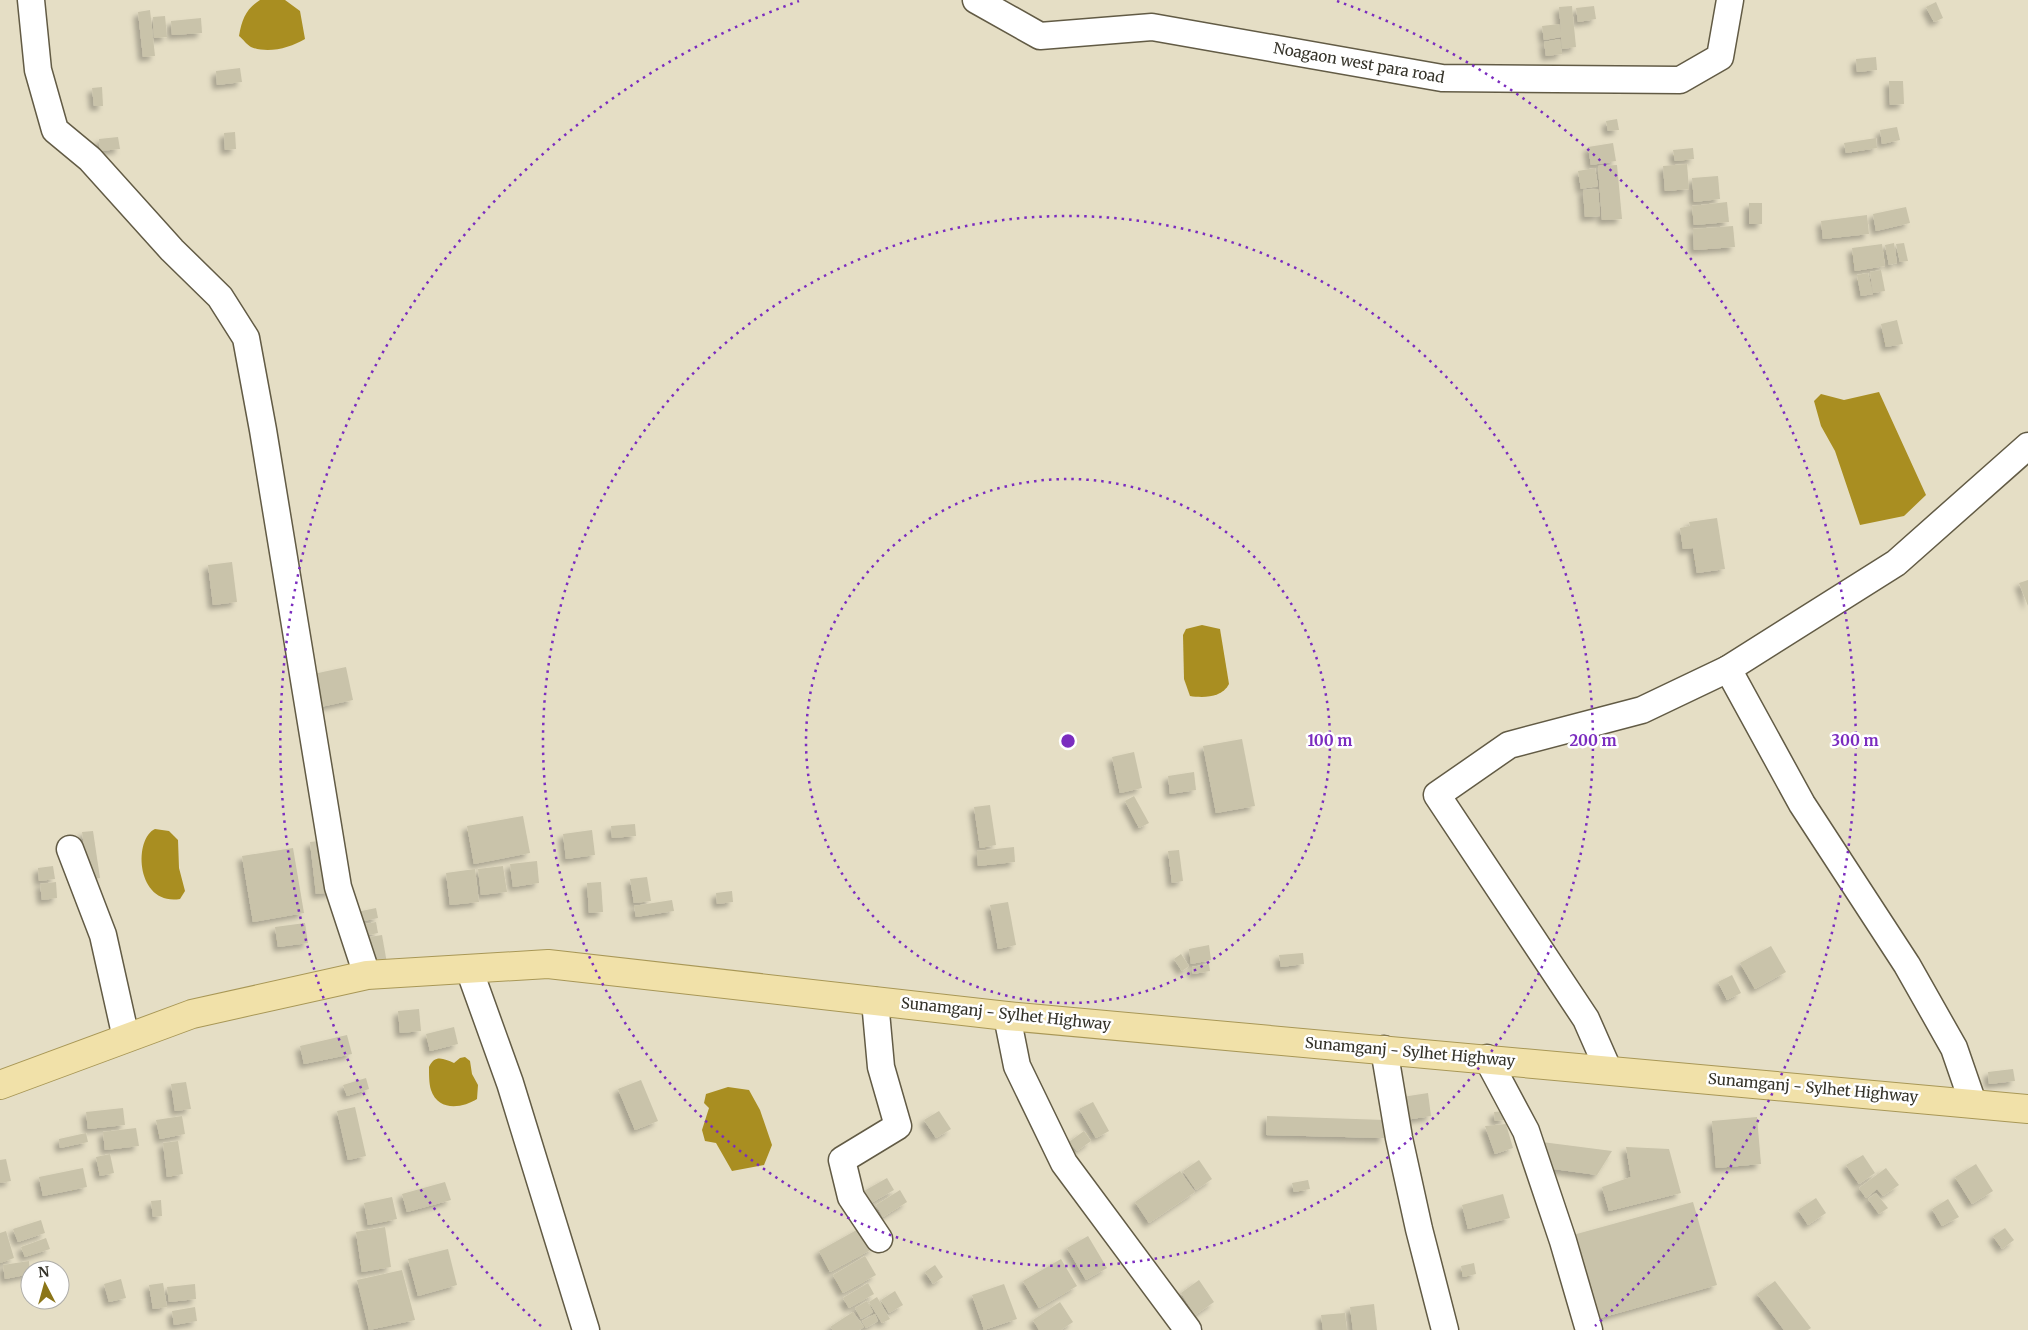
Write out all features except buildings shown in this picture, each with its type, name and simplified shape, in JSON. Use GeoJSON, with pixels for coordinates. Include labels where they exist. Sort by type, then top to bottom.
{"type":"FeatureCollection","features":[{"type":"Feature","properties":{"kind":"main road","name":"Sunamganj - Sylhet Highway"},"geometry":{"type":"LineString","coordinates":[[0,1085],[192,1014],[367,976],[548,964],[1006,1016],[1487,1058],[2028,1109]]}},
{"type":"Feature","properties":{"kind":"street"},"geometry":{"type":"LineString","coordinates":[[31,0],[38,70],[55,130],[90,159],[172,250],[220,297],[246,338],[263,430],[338,887],[367,976]]}},
{"type":"Feature","properties":{"kind":"street","name":"Noagaon west para road"},"geometry":{"type":"LineString","coordinates":[[976,0],[1040,36],[1152,27],[1442,78],[1680,80],[1720,57],[1730,0]]}},
{"type":"Feature","properties":{"kind":"street"},"geometry":{"type":"LineString","coordinates":[[1608,1070],[1586,1019],[1437,795],[1509,745],[1642,710],[1728,669],[1896,563],[2028,446]]}},
{"type":"Feature","properties":{"kind":"street"},"geometry":{"type":"LineString","coordinates":[[1728,669],[1802,804],[1907,965],[1954,1048],[1973,1103]]}},
{"type":"Feature","properties":{"kind":"street"},"geometry":{"type":"LineString","coordinates":[[70,849],[103,935],[126,1038]]}},
{"type":"Feature","properties":{"kind":"street"},"geometry":{"type":"LineString","coordinates":[[468,969],[510,1083],[586,1330]]}},
{"type":"Feature","properties":{"kind":"street"},"geometry":{"type":"LineString","coordinates":[[875,1001],[881,1067],[898,1126],[842,1160],[851,1197],[879,1239]]}},
{"type":"Feature","properties":{"kind":"street"},"geometry":{"type":"LineString","coordinates":[[1006,1016],[1017,1066],[1064,1163],[1188,1330]]}},
{"type":"Feature","properties":{"kind":"street"},"geometry":{"type":"LineString","coordinates":[[1384,1049],[1411,1192],[1445,1330]]}},
{"type":"Feature","properties":{"kind":"street"},"geometry":{"type":"LineString","coordinates":[[1487,1058],[1526,1131],[1563,1241],[1589,1330]]}},
{"type":"Feature","properties":{"kind":"shaded area"},"geometry":{"type":"Polygon","coordinates":[[[260,0],[285,0],[300,11],[305,39],[293,45],[272,50],[258,49],[248,45],[239,36],[242,24],[248,11],[260,0]]]}},
{"type":"Feature","properties":{"kind":"shaded area"},"geometry":{"type":"Polygon","coordinates":[[[1879,392],[1926,495],[1904,516],[1860,525],[1835,451],[1821,426],[1814,401],[1821,394],[1844,400],[1879,392]]]}},
{"type":"Feature","properties":{"kind":"shaded area"},"geometry":{"type":"Polygon","coordinates":[[[1202,625],[1220,629],[1229,684],[1222,692],[1206,697],[1190,696],[1184,679],[1183,635],[1186,629],[1202,625]]]}},
{"type":"Feature","properties":{"kind":"shaded area"},"geometry":{"type":"Polygon","coordinates":[[[155,829],[169,831],[178,840],[179,868],[185,891],[180,899],[165,898],[154,892],[147,883],[143,870],[143,845],[148,835],[155,829]]]}},
{"type":"Feature","properties":{"kind":"shaded area"},"geometry":{"type":"Polygon","coordinates":[[[465,1057],[470,1061],[472,1074],[478,1085],[477,1099],[458,1106],[445,1105],[434,1097],[431,1090],[429,1067],[437,1059],[454,1063],[460,1058],[465,1057]]]}},
{"type":"Feature","properties":{"kind":"shaded area"},"geometry":{"type":"Polygon","coordinates":[[[728,1087],[749,1090],[760,1110],[772,1145],[764,1165],[732,1171],[716,1143],[705,1141],[702,1130],[709,1108],[704,1103],[706,1094],[728,1087]]]}}]}
